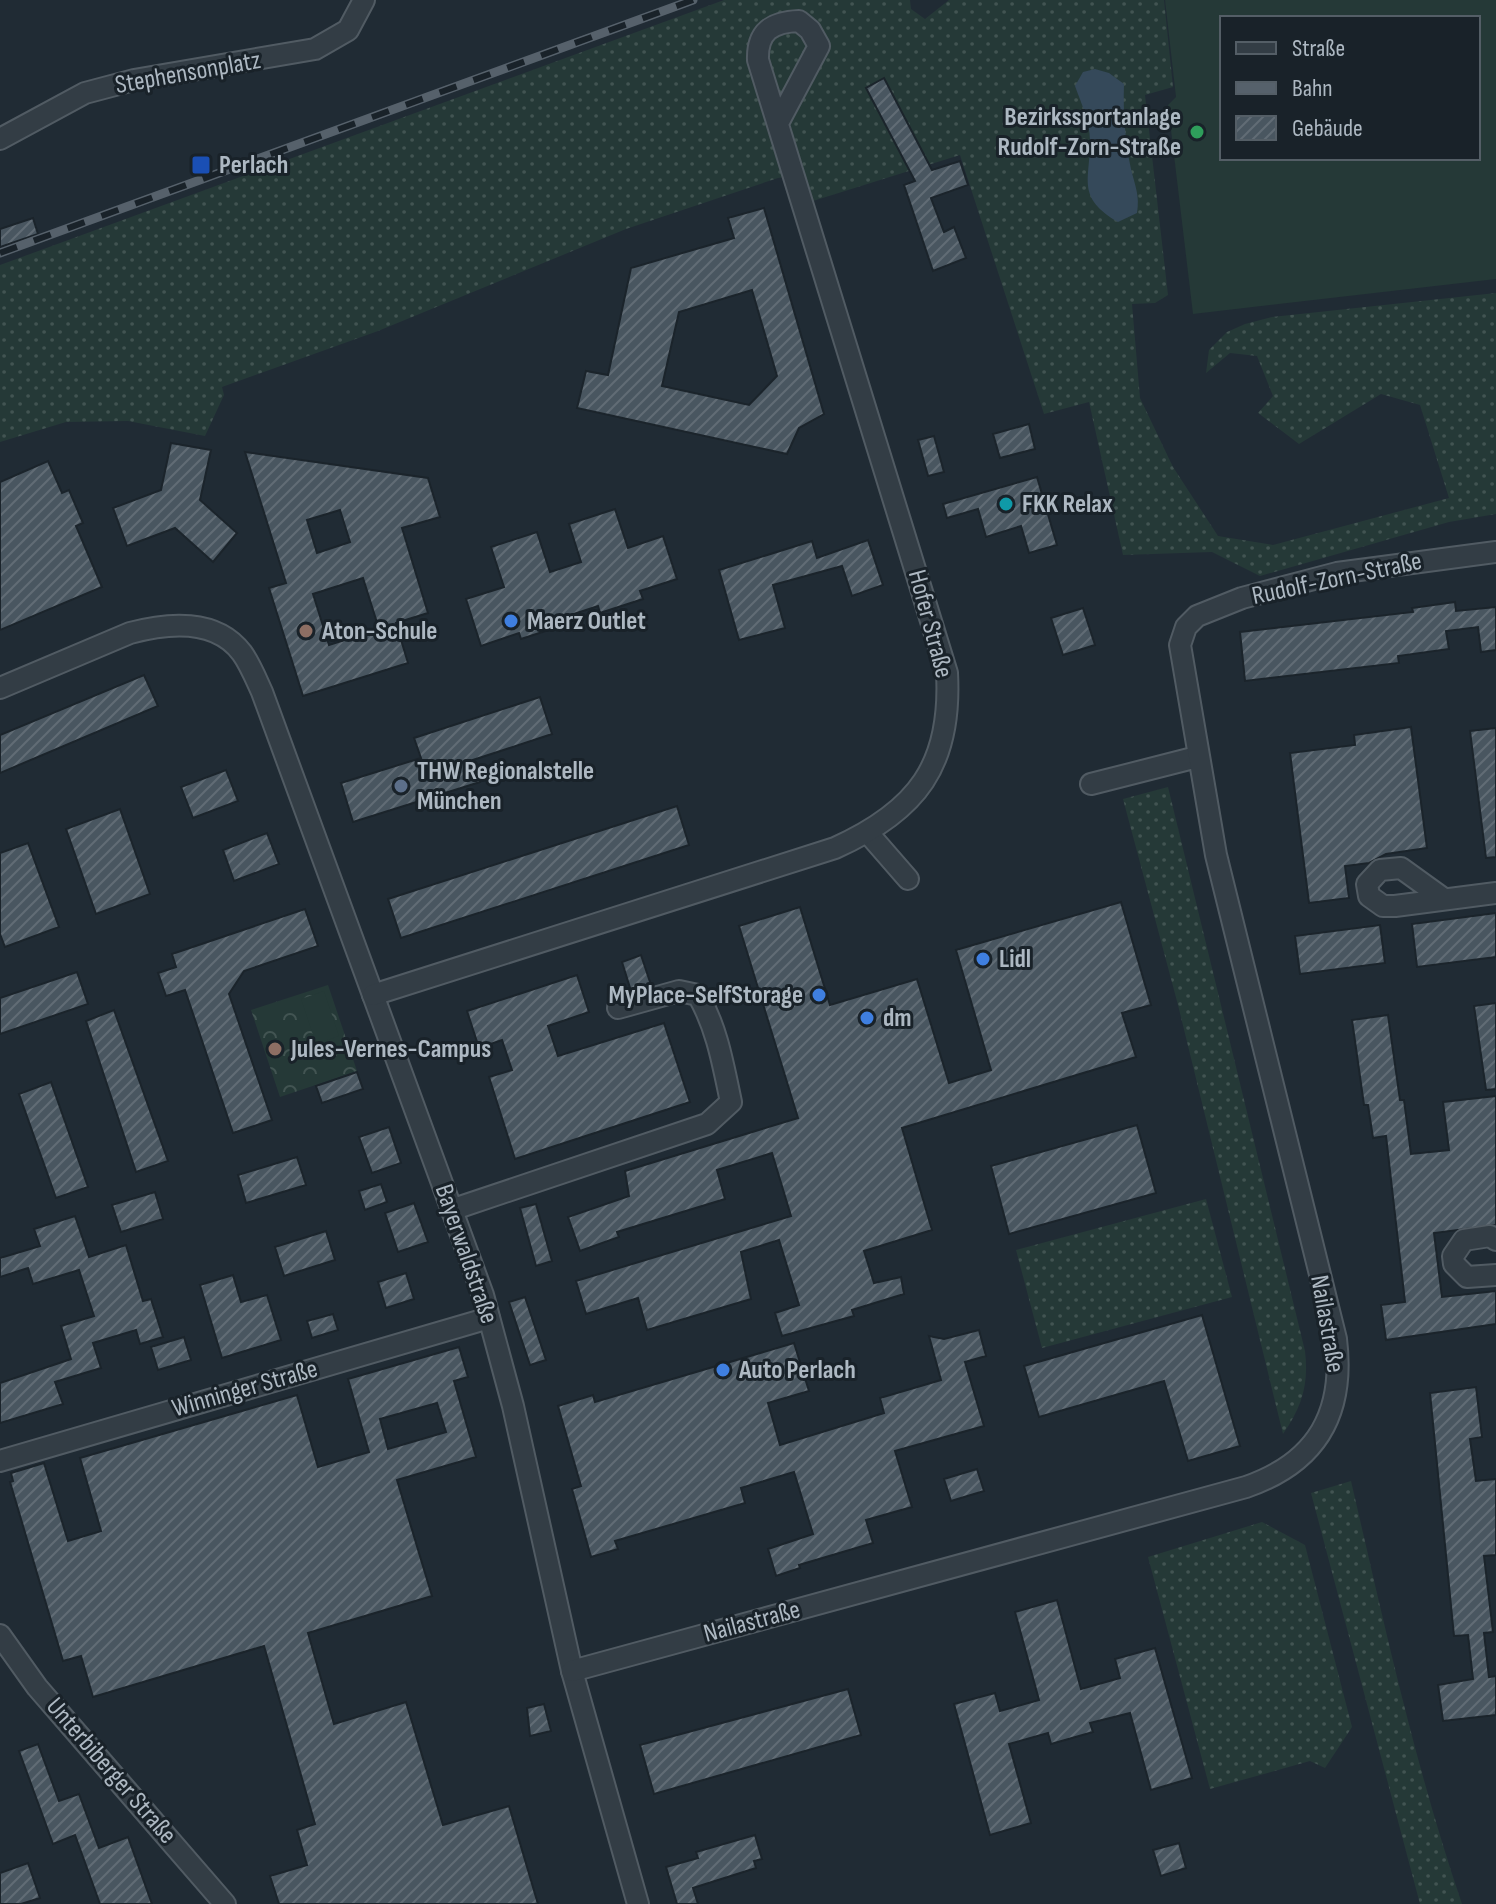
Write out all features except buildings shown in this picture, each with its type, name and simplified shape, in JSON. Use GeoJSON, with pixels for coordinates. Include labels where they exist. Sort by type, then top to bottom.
{"type":"FeatureCollection","features":[{"type":"Feature","properties":{"kind":"street","name":"Stephensonplatz"},"geometry":{"type":"LineString","coordinates":[[0,139],[85,93],[134,80],[315,49],[348,30],[361,7]]}},
{"type":"Feature","properties":{"kind":"street","name":"Hofer Straße"},"geometry":{"type":"LineString","coordinates":[[373,995],[835,848],[868,833],[919,792],[938,757],[949,706],[947,673],[758,60],[758,45],[764,30],[780,22],[799,21],[819,46],[778,123]]}},
{"type":"Feature","properties":{"kind":"street","name":"Rudolf-Zorn-Straße"},"geometry":{"type":"LineString","coordinates":[[1186,627],[1197,616],[1242,598],[1337,573],[1496,552]]}},
{"type":"Feature","properties":{"kind":"street","name":"Bayerwaldstraße"},"geometry":{"type":"LineString","coordinates":[[0,688],[130,633],[172,625],[219,633],[243,654],[262,692],[489,1318],[513,1406],[572,1671],[638,1904]]}},
{"type":"Feature","properties":{"kind":"street","name":"Nailastraße"},"geometry":{"type":"LineString","coordinates":[[572,1671],[1246,1487],[1284,1470],[1316,1439],[1338,1393],[1336,1339],[1248,994],[1197,757],[1180,661],[1180,645],[1186,627]]}},
{"type":"Feature","properties":{"kind":"street"},"geometry":{"type":"LineString","coordinates":[[1091,784],[1197,757]]}},
{"type":"Feature","properties":{"kind":"street"},"geometry":{"type":"LineString","coordinates":[[868,833],[908,879]]}},
{"type":"Feature","properties":{"kind":"street"},"geometry":{"type":"LineString","coordinates":[[1444,899],[1496,893]]}},
{"type":"Feature","properties":{"kind":"street"},"geometry":{"type":"LineString","coordinates":[[451,1210],[707,1124],[731,1102],[710,1015],[698,995],[679,991],[618,1008]]}},
{"type":"Feature","properties":{"kind":"street"},"geometry":{"type":"LineString","coordinates":[[1496,1240],[1490,1236],[1464,1240],[1453,1256],[1454,1264],[1467,1277],[1496,1275]]}},
{"type":"Feature","properties":{"kind":"street","name":"Winninger Straße"},"geometry":{"type":"LineString","coordinates":[[0,1461],[489,1318]]}},
{"type":"Feature","properties":{"kind":"street","name":"Unterbiberger Straße"},"geometry":{"type":"LineString","coordinates":[[0,1635],[37,1687],[225,1904]]}},
{"type":"Feature","properties":{"kind":"green space"},"geometry":{"type":"Polygon","coordinates":[[[724,0],[910,0],[911,9],[925,19],[949,0],[1164,0],[1173,87],[1145,95],[1168,295],[1155,303],[1132,304],[1140,398],[1173,467],[1218,536],[1273,545],[1449,498],[1420,405],[1381,394],[1299,444],[1258,413],[1273,396],[1257,356],[1230,353],[1206,373],[1209,350],[1227,332],[1272,317],[1496,293],[1496,514],[1449,522],[1260,576],[1212,552],[1123,555],[1089,402],[1044,414],[960,155],[813,201],[804,174],[778,178],[626,229],[378,331],[222,387],[224,395],[205,436],[128,421],[66,422],[0,442],[0,265],[724,0]]]}},
{"type":"Feature","properties":{"kind":"green space","name":"Bezirkssportanlage Rudolf-Zorn-Straße"},"geometry":{"type":"Polygon","coordinates":[[[1165,0],[1496,0],[1496,279],[1193,314],[1168,105],[1176,97],[1165,0]]]}},
{"type":"Feature","properties":{"kind":"green space"},"geometry":{"type":"Polygon","coordinates":[[[1168,787],[1305,1351],[1303,1395],[1283,1434],[1178,1005],[1123,799],[1168,787]]]}},
{"type":"Feature","properties":{"kind":"green space"},"geometry":{"type":"Polygon","coordinates":[[[328,985],[357,1071],[280,1097],[251,1010],[328,985]]]}},
{"type":"Feature","properties":{"kind":"green space"},"geometry":{"type":"Polygon","coordinates":[[[324,991],[339,1036],[316,1044],[301,999],[324,991]]]}},
{"type":"Feature","properties":{"kind":"green space"},"geometry":{"type":"Polygon","coordinates":[[[1206,1199],[1232,1297],[1042,1348],[1016,1250],[1206,1199]]]}},
{"type":"Feature","properties":{"kind":"green space"},"geometry":{"type":"Polygon","coordinates":[[[1351,1481],[1415,1747],[1462,1904],[1420,1904],[1311,1493],[1351,1481]]]}},
{"type":"Feature","properties":{"kind":"green space"},"geometry":{"type":"Polygon","coordinates":[[[1262,1522],[1305,1545],[1352,1727],[1325,1768],[1310,1761],[1210,1789],[1148,1557],[1262,1522]]]}},
{"type":"Feature","properties":{"kind":"water"},"geometry":{"type":"Polygon","coordinates":[[[1095,69],[1109,73],[1124,84],[1126,137],[1138,207],[1137,213],[1118,222],[1096,204],[1088,187],[1090,134],[1075,86],[1083,72],[1095,69]]]}},
{"type":"Feature","properties":{"kind":"railway"},"geometry":{"type":"LineString","coordinates":[[0,253],[693,0]]}},
{"type":"Feature","properties":{"kind":"place","name":"Bezirkssportanlage Rudolf-Zorn-Straße"},"geometry":{"type":"Point","coordinates":[1197,132]}},
{"type":"Feature","properties":{"kind":"place","name":"Perlach"},"geometry":{"type":"Point","coordinates":[201,165]}},
{"type":"Feature","properties":{"kind":"place","name":"FKK Relax"},"geometry":{"type":"Point","coordinates":[1006,504]}},
{"type":"Feature","properties":{"kind":"place","name":"Maerz Outlet"},"geometry":{"type":"Point","coordinates":[511,621]}},
{"type":"Feature","properties":{"kind":"place","name":"Aton-Schule"},"geometry":{"type":"Point","coordinates":[306,631]}},
{"type":"Feature","properties":{"kind":"place","name":"THW Regionalstelle München"},"geometry":{"type":"Point","coordinates":[401,786]}},
{"type":"Feature","properties":{"kind":"place","name":"Lidl"},"geometry":{"type":"Point","coordinates":[983,959]}},
{"type":"Feature","properties":{"kind":"place","name":"MyPlace-SelfStorage"},"geometry":{"type":"Point","coordinates":[819,995]}},
{"type":"Feature","properties":{"kind":"place","name":"dm"},"geometry":{"type":"Point","coordinates":[867,1018]}},
{"type":"Feature","properties":{"kind":"place","name":"Jules-Vernes-Campus"},"geometry":{"type":"Point","coordinates":[275,1049]}},
{"type":"Feature","properties":{"kind":"place","name":"Auto Perlach"},"geometry":{"type":"Point","coordinates":[723,1370]}}]}
